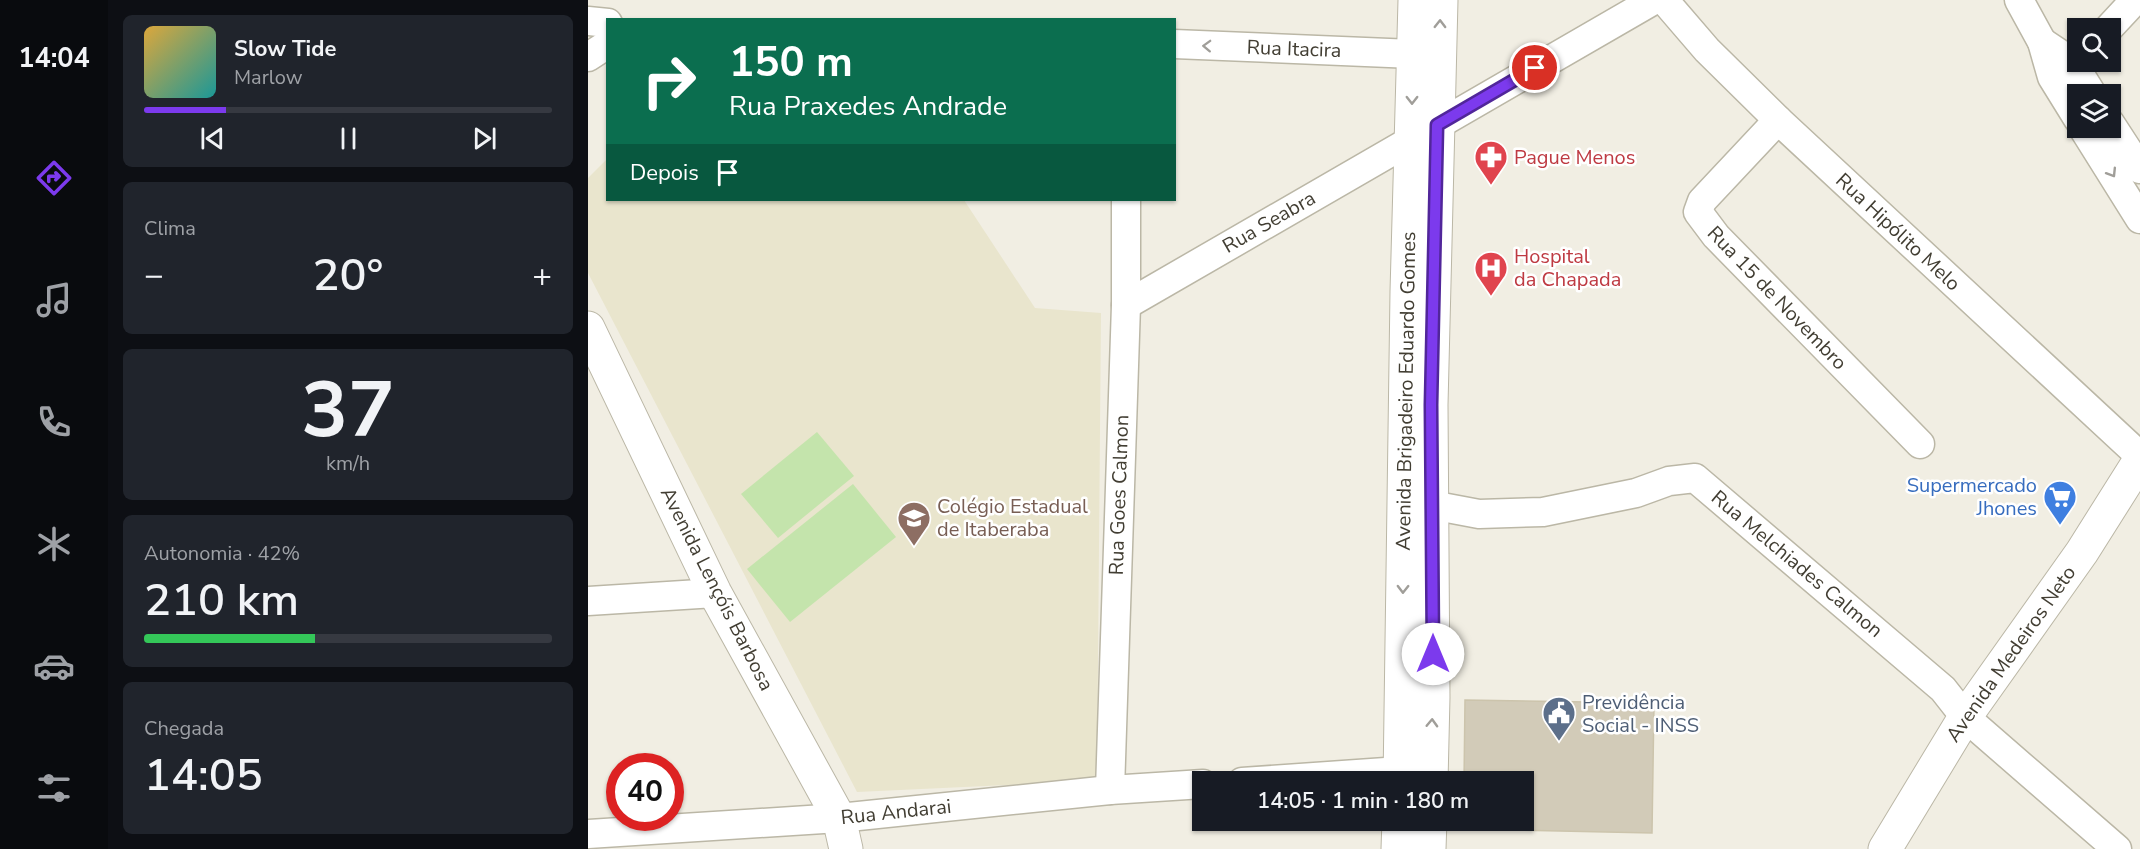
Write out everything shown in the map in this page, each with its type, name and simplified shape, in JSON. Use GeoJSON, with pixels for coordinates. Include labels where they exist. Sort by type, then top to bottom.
{"type":"FeatureCollection","features":[{"type":"Feature","properties":{"kind":"street","name":"Avenida Brigadeiro Eduardo Gomes"},"geometry":{"type":"LineString","coordinates":[[1415,0],[1413,54],[1424,132]]}},
{"type":"Feature","properties":{"kind":"street","name":"Avenida Brigadeiro Eduardo Gomes"},"geometry":{"type":"LineString","coordinates":[[1431,771],[1419,502],[1418,404],[1424,132],[1441,0]]}},
{"type":"Feature","properties":{"kind":"street","name":"Rua Seabra"},"geometry":{"type":"LineString","coordinates":[[1126,305],[1654,0]]}},
{"type":"Feature","properties":{"kind":"street","name":"Rua Hipólito Melo"},"geometry":{"type":"LineString","coordinates":[[1664,0],[1707,50],[1778,120],[2140,458]]}},
{"type":"Feature","properties":{"kind":"street"},"geometry":{"type":"LineString","coordinates":[[2019,0],[2042,42],[2067,66]]}},
{"type":"Feature","properties":{"kind":"street"},"geometry":{"type":"LineString","coordinates":[[2118,18],[2135,0]]}},
{"type":"Feature","properties":{"kind":"street"},"geometry":{"type":"LineString","coordinates":[[588,21],[606,22]]}},
{"type":"Feature","properties":{"kind":"street","name":"Rua Itacira"},"geometry":{"type":"LineString","coordinates":[[1176,44],[1413,54]]}},
{"type":"Feature","properties":{"kind":"street"},"geometry":{"type":"LineString","coordinates":[[588,57],[606,45]]}},
{"type":"Feature","properties":{"kind":"street"},"geometry":{"type":"LineString","coordinates":[[2072,72],[2083,84]]}},
{"type":"Feature","properties":{"kind":"street","name":"Rua 15 de Novembro"},"geometry":{"type":"LineString","coordinates":[[1778,120],[1702,201],[1698,212],[1716,236],[1920,444]]}},
{"type":"Feature","properties":{"kind":"street"},"geometry":{"type":"LineString","coordinates":[[2089,138],[2140,219]]}},
{"type":"Feature","properties":{"kind":"street"},"geometry":{"type":"LineString","coordinates":[[2120,138],[2140,169]]}},
{"type":"Feature","properties":{"kind":"street","name":"Rua Goes Calmon"},"geometry":{"type":"LineString","coordinates":[[1110,790],[1126,305],[1126,201]]}},
{"type":"Feature","properties":{"kind":"street","name":"Avenida Lençóis Barbosa"},"geometry":{"type":"LineString","coordinates":[[588,328],[715,593],[839,818],[846,849]]}},
{"type":"Feature","properties":{"kind":"street","name":"Avenida Medeiros Neto"},"geometry":{"type":"LineString","coordinates":[[1885,849],[1969,711],[2082,552],[2140,458]]}},
{"type":"Feature","properties":{"kind":"street","name":"Rua Melchiades Calmon"},"geometry":{"type":"LineString","coordinates":[[1419,502],[1479,514],[1543,512],[1636,493],[1669,481],[1695,478],[1969,711],[2140,849]]}},
{"type":"Feature","properties":{"kind":"street","name":"Avenida Brigadeiro Eduardo Gomes"},"geometry":{"type":"LineString","coordinates":[[1400,771],[1419,502]]}},
{"type":"Feature","properties":{"kind":"street"},"geometry":{"type":"LineString","coordinates":[[588,601],[715,593]]}},
{"type":"Feature","properties":{"kind":"street","name":"Rua Melchiades Calmon"},"geometry":{"type":"LineString","coordinates":[[1969,711],[2117,849]]}},
{"type":"Feature","properties":{"kind":"street","name":"Rua Andarai"},"geometry":{"type":"LineString","coordinates":[[588,834],[839,818],[1110,790],[1192,785]]}},
{"type":"Feature","properties":{"kind":"street"},"geometry":{"type":"LineString","coordinates":[[1398,831],[1398,849]]}},
{"type":"Feature","properties":{"kind":"street"},"geometry":{"type":"LineString","coordinates":[[1429,849],[1430,831]]}},
{"type":"Feature","properties":{"kind":"shaded area","name":"Colégio Estadual de Itaberaba"},"geometry":{"type":"Polygon","coordinates":[[[606,160],[606,201],[965,201],[1035,308],[1101,313],[1097,781],[857,792],[588,273],[588,178],[606,160]]]}},
{"type":"Feature","properties":{"kind":"green space"},"geometry":{"type":"Polygon","coordinates":[[[817,432],[854,476],[778,538],[741,494],[817,432]]]}},
{"type":"Feature","properties":{"kind":"green space"},"geometry":{"type":"Polygon","coordinates":[[[853,484],[896,537],[790,622],[747,569],[853,484]]]}},
{"type":"Feature","properties":{"kind":"building","name":"Previdência Social - INSS"},"geometry":{"type":"Polygon","coordinates":[[[1465,700],[1654,703],[1652,833],[1534,831],[1534,771],[1464,771],[1465,700]]]}},
{"type":"Feature","properties":{"kind":"place","name":"Pague Menos"},"geometry":{"type":"Point","coordinates":[1491,186]}},
{"type":"Feature","properties":{"kind":"place","name":"Hospital da Chapada"},"geometry":{"type":"Point","coordinates":[1491,297]}},
{"type":"Feature","properties":{"kind":"place","name":"Supermercado Jhones"},"geometry":{"type":"Point","coordinates":[2060,526]}},
{"type":"Feature","properties":{"kind":"place","name":"Colégio Estadual de Itaberaba"},"geometry":{"type":"Point","coordinates":[914,547]}},
{"type":"Feature","properties":{"kind":"place","name":"Previdência Social - INSS"},"geometry":{"type":"Point","coordinates":[1559,742]}},
{"type":"Feature","properties":{"kind":"route"},"geometry":{"type":"LineString","coordinates":[[1433,654],[1431,405],[1437,125],[1535,68]]}}]}
